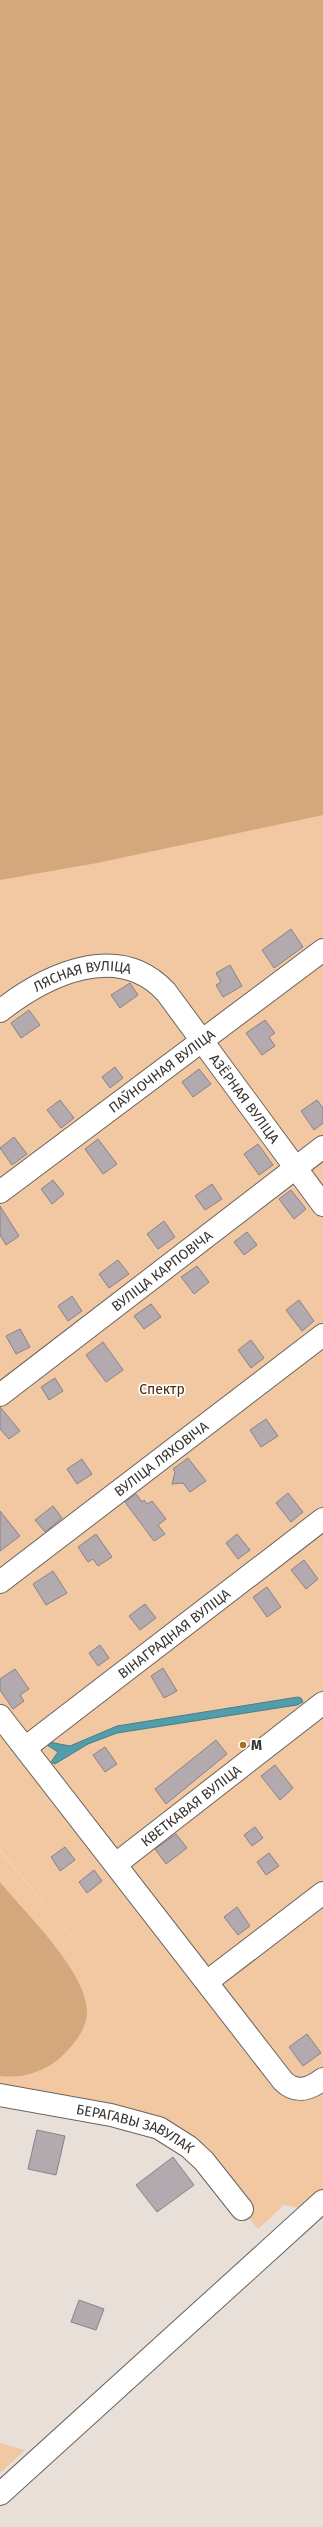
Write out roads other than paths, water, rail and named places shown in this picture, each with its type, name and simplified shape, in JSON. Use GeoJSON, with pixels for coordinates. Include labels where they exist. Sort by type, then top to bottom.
{"type":"FeatureCollection","features":[{"type":"Feature","properties":{"kind":"street","name":"ПАЎНОЧНАЯ ВУЛІЦА"},"geometry":{"type":"LineString","coordinates":[[0,1192],[323,950]]}},
{"type":"Feature","properties":{"kind":"street","name":"ЛЯСНАЯ ВУЛІЦА"},"geometry":{"type":"LineString","coordinates":[[0,1011],[40,984],[73,971],[89,968],[119,966],[133,969],[146,975],[166,992]]}},
{"type":"Feature","properties":{"kind":"street","name":"АЗЁРНАЯ ВУЛІЦА"},"geometry":{"type":"LineString","coordinates":[[166,992],[201,1042],[323,1205]]}},
{"type":"Feature","properties":{"kind":"street","name":"ВУЛІЦА КАРПОВІЧА"},"geometry":{"type":"LineString","coordinates":[[0,1395],[323,1147]]}},
{"type":"Feature","properties":{"kind":"street","name":"ВУЛІЦА ЛЯХОВІЧА"},"geometry":{"type":"LineString","coordinates":[[0,1582],[323,1335]]}},
{"type":"Feature","properties":{"kind":"street","name":"ВІНАГРАДНАЯ ВУЛІЦА"},"geometry":{"type":"LineString","coordinates":[[25,1748],[323,1519]]}},
{"type":"Feature","properties":{"kind":"street","name":"КВЕТКАВАЯ ВУЛІЦА"},"geometry":{"type":"LineString","coordinates":[[116,1864],[323,1703]]}},
{"type":"Feature","properties":{"kind":"street"},"geometry":{"type":"LineString","coordinates":[[0,1716],[208,1981],[288,2086],[300,2089],[308,2088],[322,2079]]}},
{"type":"Feature","properties":{"kind":"street"},"geometry":{"type":"LineString","coordinates":[[208,1981],[323,1893]]}},
{"type":"Feature","properties":{"kind":"street","name":"БЕРАГАВЫ ЗАВУЛАК"},"geometry":{"type":"LineString","coordinates":[[0,2095],[111,2115],[159,2128],[178,2139],[204,2161],[242,2209]]}},
{"type":"Feature","properties":{"kind":"street"},"geometry":{"type":"LineString","coordinates":[[0,2494],[323,2201]]}},
{"type":"Feature","properties":{"kind":"water"},"geometry":{"type":"Polygon","coordinates":[[[298,1697],[301,1698],[303,1702],[297,1705],[117,1733],[88,1744],[55,1764],[51,1762],[58,1752],[47,1745],[49,1742],[70,1746],[117,1726],[298,1697]]]}},
{"type":"Feature","properties":{"kind":"place","name":"М"},"geometry":{"type":"Point","coordinates":[243,1745]}},
{"type":"Feature","properties":{"kind":"park label","name":"Спектр"},"geometry":{"type":"Point","coordinates":[162,1389]}}]}
